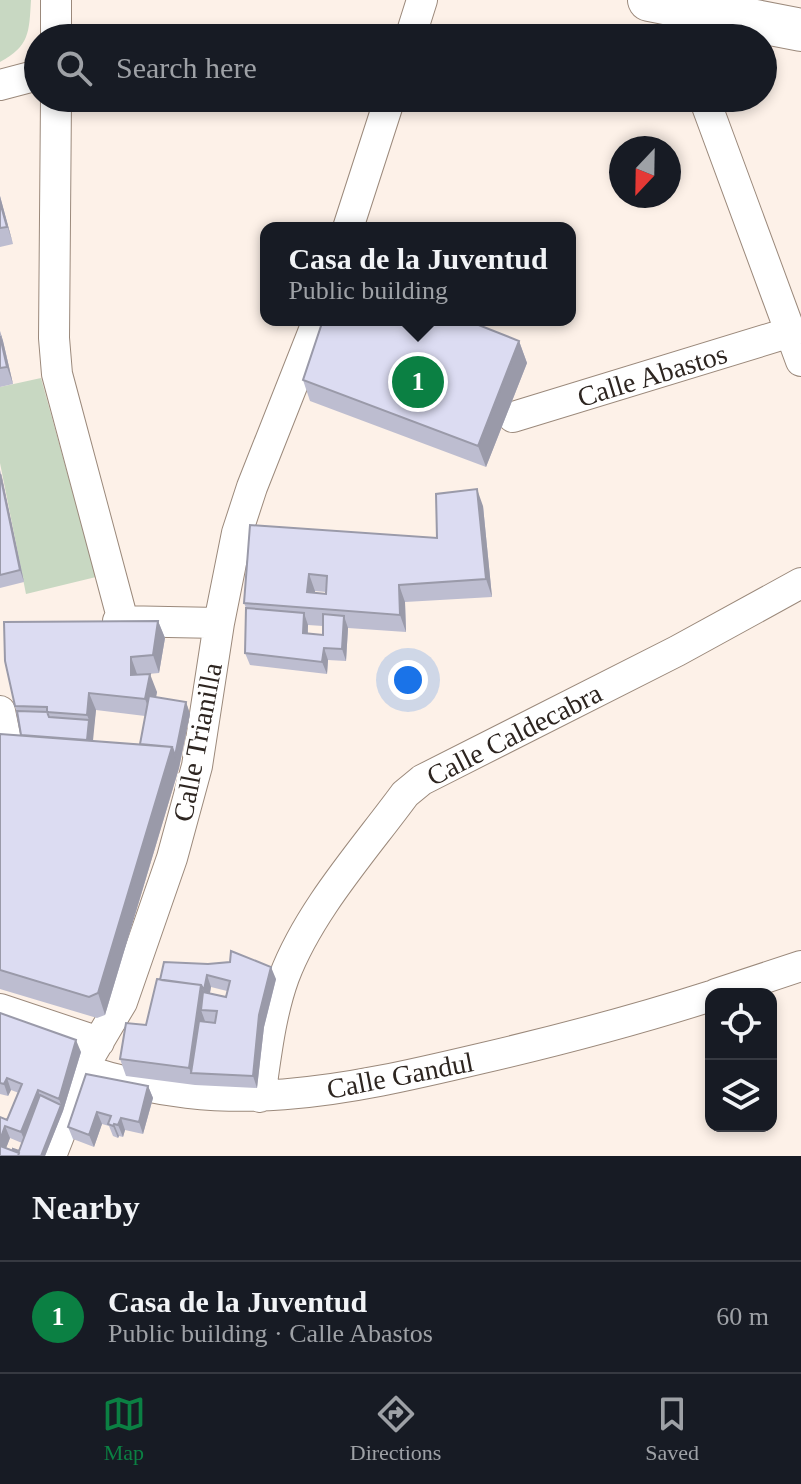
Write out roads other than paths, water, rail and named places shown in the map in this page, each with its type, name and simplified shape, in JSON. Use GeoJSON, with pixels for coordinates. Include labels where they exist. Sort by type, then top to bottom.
{"type":"FeatureCollection","features":[{"type":"Feature","properties":{"kind":"street"},"geometry":{"type":"LineString","coordinates":[[56,0],[56,24]]}},
{"type":"Feature","properties":{"kind":"street"},"geometry":{"type":"LineString","coordinates":[[414,24],[422,0]]}},
{"type":"Feature","properties":{"kind":"street"},"geometry":{"type":"LineString","coordinates":[[669,14],[752,24]]}},
{"type":"Feature","properties":{"kind":"street"},"geometry":{"type":"LineString","coordinates":[[777,27],[801,30]]}},
{"type":"Feature","properties":{"kind":"street"},"geometry":{"type":"LineString","coordinates":[[0,85],[24,79]]}},
{"type":"Feature","properties":{"kind":"street"},"geometry":{"type":"LineString","coordinates":[[56,112],[54,338],[57,374],[123,621]]}},
{"type":"Feature","properties":{"kind":"street"},"geometry":{"type":"LineString","coordinates":[[350,222],[385,112]]}},
{"type":"Feature","properties":{"kind":"street"},"geometry":{"type":"LineString","coordinates":[[709,112],[801,361]]}},
{"type":"Feature","properties":{"kind":"street","name":"Calle Trianilla"},"geometry":{"type":"LineString","coordinates":[[51,1156],[84,1070],[122,1002],[187,812],[237,533],[316,326]]}},
{"type":"Feature","properties":{"kind":"street","name":"Calle Abastos"},"geometry":{"type":"LineString","coordinates":[[513,417],[791,332]]}},
{"type":"Feature","properties":{"kind":"street","name":"Calle Caldecabra"},"geometry":{"type":"LineString","coordinates":[[260,1097],[274,1013],[297,947],[317,911],[405,794],[422,780],[677,651],[801,583]]}},
{"type":"Feature","properties":{"kind":"street"},"geometry":{"type":"LineString","coordinates":[[92,622],[219,623]]}},
{"type":"Feature","properties":{"kind":"street","name":"Calle Gandul"},"geometry":{"type":"LineString","coordinates":[[734,988],[801,966]]}},
{"type":"Feature","properties":{"kind":"street","name":"Calle Gandul"},"geometry":{"type":"LineString","coordinates":[[84,1070],[150,1088],[214,1096],[260,1097],[334,1090],[400,1078],[583,1034],[705,997]]}},
{"type":"Feature","properties":{"kind":"street"},"geometry":{"type":"LineString","coordinates":[[0,1009],[99,1042]]}},
{"type":"Feature","properties":{"kind":"place","name":"Casa de la Juventud"},"geometry":{"type":"Point","coordinates":[418,382]}}]}
